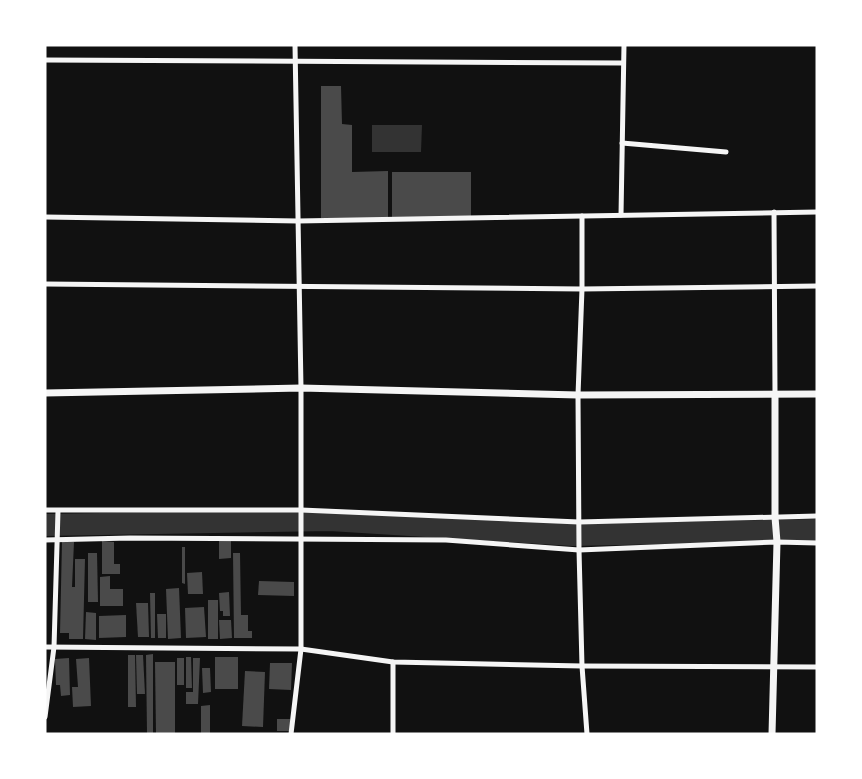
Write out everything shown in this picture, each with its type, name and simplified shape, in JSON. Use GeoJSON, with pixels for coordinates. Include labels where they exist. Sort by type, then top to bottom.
{"type":"FeatureCollection","features":[{"type":"Feature","properties":{"kind":"main road"},"geometry":{"type":"LineString","coordinates":[[45,393],[301,388],[578,395],[817,394]]}},
{"type":"Feature","properties":{"kind":"main road"},"geometry":{"type":"LineString","coordinates":[[772,734],[777,540],[775,394]]}},
{"type":"Feature","properties":{"kind":"street"},"geometry":{"type":"LineString","coordinates":[[291,734],[301,649],[301,388],[295,45]]}},
{"type":"Feature","properties":{"kind":"street"},"geometry":{"type":"LineString","coordinates":[[621,215],[624,45]]}},
{"type":"Feature","properties":{"kind":"street"},"geometry":{"type":"LineString","coordinates":[[45,60],[623,63]]}},
{"type":"Feature","properties":{"kind":"street"},"geometry":{"type":"LineString","coordinates":[[622,143],[726,152]]}},
{"type":"Feature","properties":{"kind":"street"},"geometry":{"type":"LineString","coordinates":[[774,212],[775,394]]}},
{"type":"Feature","properties":{"kind":"street"},"geometry":{"type":"LineString","coordinates":[[45,217],[298,221],[817,212]]}},
{"type":"Feature","properties":{"kind":"street"},"geometry":{"type":"LineString","coordinates":[[582,216],[578,395],[579,547],[582,666],[587,734]]}},
{"type":"Feature","properties":{"kind":"street"},"geometry":{"type":"LineString","coordinates":[[45,284],[582,289],[817,286]]}},
{"type":"Feature","properties":{"kind":"street"},"geometry":{"type":"LineString","coordinates":[[45,510],[58,514],[301,510],[579,522],[817,516]]}},
{"type":"Feature","properties":{"kind":"street"},"geometry":{"type":"LineString","coordinates":[[45,717],[54,647],[58,514]]}},
{"type":"Feature","properties":{"kind":"street"},"geometry":{"type":"LineString","coordinates":[[45,540],[301,535],[579,547],[777,540],[817,543]]}},
{"type":"Feature","properties":{"kind":"street"},"geometry":{"type":"LineString","coordinates":[[45,647],[301,649],[393,662],[817,667]]}},
{"type":"Feature","properties":{"kind":"street"},"geometry":{"type":"LineString","coordinates":[[393,662],[393,734]]}},
{"type":"Feature","properties":{"kind":"shaded area"},"geometry":{"type":"Polygon","coordinates":[[[372,125],[422,125],[421,152],[372,152],[372,125]]]}},
{"type":"Feature","properties":{"kind":"building"},"geometry":{"type":"Polygon","coordinates":[[[321,86],[341,86],[342,124],[352,125],[352,172],[388,171],[388,218],[321,218],[321,86]]]}},
{"type":"Feature","properties":{"kind":"building"},"geometry":{"type":"Polygon","coordinates":[[[392,172],[471,172],[471,217],[392,218],[392,172]]]}},
{"type":"Feature","properties":{"kind":"building"},"geometry":{"type":"Polygon","coordinates":[[[219,540],[231,540],[231,558],[219,559],[219,540]]]}},
{"type":"Feature","properties":{"kind":"building"},"geometry":{"type":"Polygon","coordinates":[[[62,541],[74,542],[72,587],[75,587],[75,559],[85,559],[83,639],[69,639],[69,633],[60,633],[62,541]]]}},
{"type":"Feature","properties":{"kind":"building"},"geometry":{"type":"Polygon","coordinates":[[[102,541],[114,542],[114,564],[120,564],[120,574],[102,574],[102,541]]]}},
{"type":"Feature","properties":{"kind":"building"},"geometry":{"type":"Polygon","coordinates":[[[182,547],[185,547],[185,584],[182,583],[182,547]]]}},
{"type":"Feature","properties":{"kind":"building"},"geometry":{"type":"Polygon","coordinates":[[[88,553],[97,553],[98,602],[88,602],[88,553]]]}},
{"type":"Feature","properties":{"kind":"building"},"geometry":{"type":"Polygon","coordinates":[[[233,553],[240,553],[241,615],[248,615],[248,631],[252,631],[252,638],[234,638],[233,553]]]}},
{"type":"Feature","properties":{"kind":"building"},"geometry":{"type":"Polygon","coordinates":[[[202,572],[203,594],[188,594],[187,573],[202,572]]]}},
{"type":"Feature","properties":{"kind":"building"},"geometry":{"type":"Polygon","coordinates":[[[110,576],[110,589],[123,589],[123,606],[100,606],[100,577],[110,576]]]}},
{"type":"Feature","properties":{"kind":"building"},"geometry":{"type":"Polygon","coordinates":[[[259,581],[294,582],[294,596],[258,595],[259,581]]]}},
{"type":"Feature","properties":{"kind":"building"},"geometry":{"type":"Polygon","coordinates":[[[179,588],[181,638],[168,639],[166,589],[179,588]]]}},
{"type":"Feature","properties":{"kind":"building"},"geometry":{"type":"Polygon","coordinates":[[[229,592],[230,616],[223,616],[223,611],[220,611],[219,593],[229,592]]]}},
{"type":"Feature","properties":{"kind":"building"},"geometry":{"type":"Polygon","coordinates":[[[150,593],[155,593],[155,638],[151,638],[150,593]]]}},
{"type":"Feature","properties":{"kind":"building"},"geometry":{"type":"Polygon","coordinates":[[[208,600],[218,600],[218,639],[208,639],[208,600]]]}},
{"type":"Feature","properties":{"kind":"building"},"geometry":{"type":"Polygon","coordinates":[[[136,603],[148,603],[149,637],[138,637],[136,603]]]}},
{"type":"Feature","properties":{"kind":"building"},"geometry":{"type":"Polygon","coordinates":[[[204,607],[206,637],[186,638],[185,608],[204,607]]]}},
{"type":"Feature","properties":{"kind":"building"},"geometry":{"type":"Polygon","coordinates":[[[86,612],[96,613],[96,640],[85,639],[86,612]]]}},
{"type":"Feature","properties":{"kind":"building"},"geometry":{"type":"Polygon","coordinates":[[[157,614],[166,614],[166,638],[158,638],[157,614]]]}},
{"type":"Feature","properties":{"kind":"building"},"geometry":{"type":"Polygon","coordinates":[[[126,615],[126,637],[99,638],[99,616],[126,615]]]}},
{"type":"Feature","properties":{"kind":"building"},"geometry":{"type":"Polygon","coordinates":[[[219,620],[231,620],[232,638],[220,639],[219,620]]]}},
{"type":"Feature","properties":{"kind":"building"},"geometry":{"type":"Polygon","coordinates":[[[153,654],[153,734],[147,734],[146,655],[153,654]]]}},
{"type":"Feature","properties":{"kind":"building"},"geometry":{"type":"Polygon","coordinates":[[[128,655],[135,655],[136,707],[128,707],[128,655]]]}},
{"type":"Feature","properties":{"kind":"building"},"geometry":{"type":"Polygon","coordinates":[[[136,655],[143,655],[145,694],[137,694],[136,655]]]}},
{"type":"Feature","properties":{"kind":"building"},"geometry":{"type":"Polygon","coordinates":[[[186,657],[191,657],[192,688],[186,688],[186,657]]]}},
{"type":"Feature","properties":{"kind":"building"},"geometry":{"type":"Polygon","coordinates":[[[215,657],[238,657],[238,689],[215,689],[215,657]]]}},
{"type":"Feature","properties":{"kind":"building"},"geometry":{"type":"Polygon","coordinates":[[[69,658],[70,695],[61,696],[60,685],[56,685],[55,659],[69,658]]]}},
{"type":"Feature","properties":{"kind":"building"},"geometry":{"type":"Polygon","coordinates":[[[89,658],[91,706],[73,707],[72,687],[78,687],[76,659],[89,658]]]}},
{"type":"Feature","properties":{"kind":"building"},"geometry":{"type":"Polygon","coordinates":[[[177,658],[184,658],[184,685],[177,685],[177,658]]]}},
{"type":"Feature","properties":{"kind":"building"},"geometry":{"type":"Polygon","coordinates":[[[193,658],[200,658],[198,704],[186,704],[186,692],[193,692],[193,658]]]}},
{"type":"Feature","properties":{"kind":"building"},"geometry":{"type":"Polygon","coordinates":[[[155,662],[175,662],[175,734],[156,734],[155,662]]]}},
{"type":"Feature","properties":{"kind":"building"},"geometry":{"type":"Polygon","coordinates":[[[270,663],[292,663],[291,690],[269,689],[270,663]]]}},
{"type":"Feature","properties":{"kind":"building"},"geometry":{"type":"Polygon","coordinates":[[[202,668],[210,668],[211,692],[203,693],[202,668]]]}},
{"type":"Feature","properties":{"kind":"building"},"geometry":{"type":"Polygon","coordinates":[[[245,671],[265,672],[263,727],[242,726],[245,671]]]}},
{"type":"Feature","properties":{"kind":"building"},"geometry":{"type":"Polygon","coordinates":[[[210,705],[210,734],[201,734],[201,706],[210,705]]]}},
{"type":"Feature","properties":{"kind":"building"},"geometry":{"type":"Polygon","coordinates":[[[277,719],[290,719],[290,731],[277,731],[277,719]]]}},
{"type":"Feature","properties":{"kind":"waterway"},"geometry":{"type":"LineString","coordinates":[[45,525],[330,520],[573,535],[817,530]]}}]}
